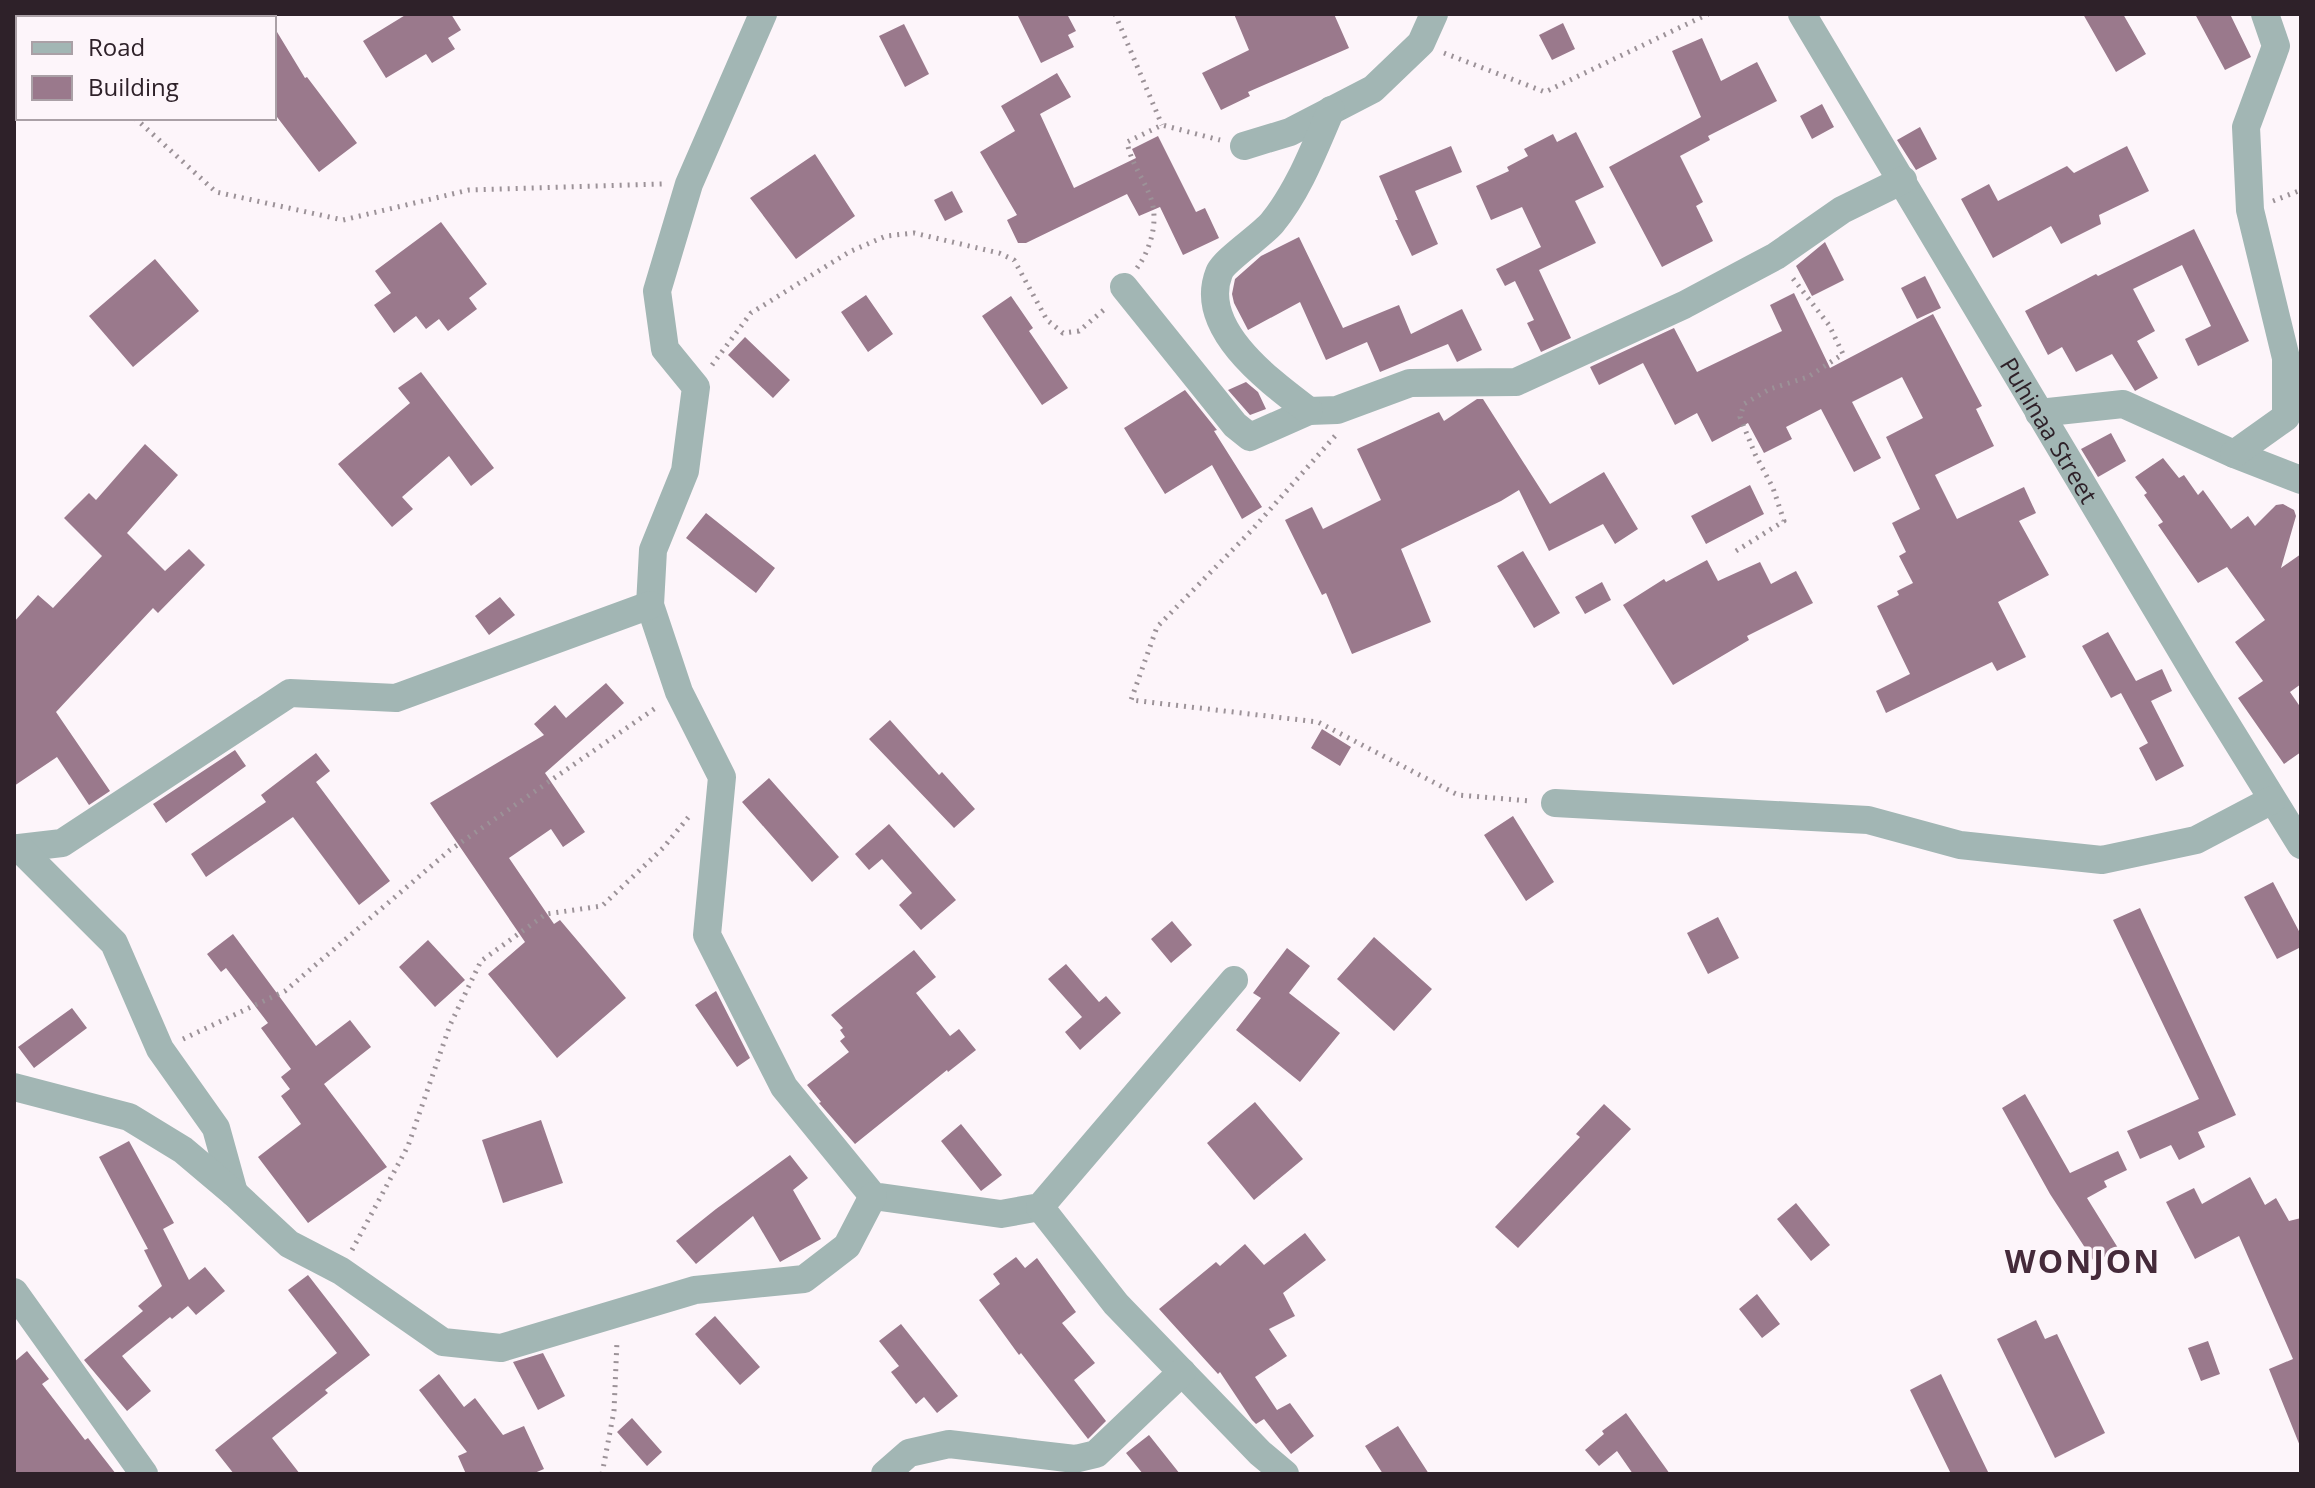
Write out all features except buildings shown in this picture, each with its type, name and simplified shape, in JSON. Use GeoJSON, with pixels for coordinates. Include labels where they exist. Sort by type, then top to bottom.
{"type":"FeatureCollection","features":[{"type":"Feature","properties":{"kind":"street"},"geometry":{"type":"LineString","coordinates":[[763,14],[689,184],[657,291],[665,349],[696,387],[685,471],[653,550],[650,605],[679,692],[722,777],[707,935],[784,1087],[873,1196],[1001,1214],[1040,1207],[1234,980]]}},
{"type":"Feature","properties":{"kind":"street"},"geometry":{"type":"LineString","coordinates":[[1244,146],[1290,132],[1373,89],[1421,43],[1434,14]]}},
{"type":"Feature","properties":{"kind":"street","name":"Puhinaa Street"},"geometry":{"type":"LineString","coordinates":[[1802,14],[2301,845]]}},
{"type":"Feature","properties":{"kind":"street"},"geometry":{"type":"LineString","coordinates":[[2234,454],[2286,417],[2286,358],[2250,210],[2246,127],[2276,46],[2265,14]]}},
{"type":"Feature","properties":{"kind":"street"},"geometry":{"type":"LineString","coordinates":[[1309,411],[1257,371],[1231,337],[1214,301],[1219,270],[1272,223],[1299,182],[1331,110]]}},
{"type":"Feature","properties":{"kind":"street"},"geometry":{"type":"LineString","coordinates":[[1124,287],[1235,425],[1250,437],[1309,411],[1337,410],[1410,383],[1516,382],[1684,305],[1776,256],[1842,210],[1903,180]]}},
{"type":"Feature","properties":{"kind":"street"},"geometry":{"type":"LineString","coordinates":[[2039,413],[2123,404],[2301,480]]}},
{"type":"Feature","properties":{"kind":"street"},"geometry":{"type":"LineString","coordinates":[[234,1193],[216,1128],[160,1049],[114,943],[19,848],[62,843],[290,693],[396,698],[650,605]]}},
{"type":"Feature","properties":{"kind":"street"},"geometry":{"type":"LineString","coordinates":[[1555,803],[1868,820],[1960,845],[2102,860],[2196,840],[2272,800]]}},
{"type":"Feature","properties":{"kind":"street"},"geometry":{"type":"LineString","coordinates":[[14,1087],[129,1117],[183,1150],[289,1244],[341,1271],[443,1342],[501,1348],[695,1290],[804,1279],[847,1246],[873,1196]]}},
{"type":"Feature","properties":{"kind":"street"},"geometry":{"type":"LineString","coordinates":[[1040,1207],[1116,1304],[1260,1453],[1285,1474]]}},
{"type":"Feature","properties":{"kind":"street"},"geometry":{"type":"LineString","coordinates":[[14,1292],[144,1474]]}},
{"type":"Feature","properties":{"kind":"street"},"geometry":{"type":"LineString","coordinates":[[885,1474],[909,1453],[949,1444],[1075,1459],[1096,1454],[1182,1372]]}},
{"type":"Feature","properties":{"kind":"path"},"geometry":{"type":"LineString","coordinates":[[1115,14],[1162,125]]}},
{"type":"Feature","properties":{"kind":"path"},"geometry":{"type":"LineString","coordinates":[[1421,43],[1545,92],[1708,14]]}},
{"type":"Feature","properties":{"kind":"path"},"geometry":{"type":"LineString","coordinates":[[137,120],[216,192],[343,220],[469,190],[689,184]]}},
{"type":"Feature","properties":{"kind":"path"},"geometry":{"type":"LineString","coordinates":[[696,387],[751,313],[849,252],[886,236],[914,233],[936,237],[999,253],[1014,260],[1047,320],[1063,333],[1079,331],[1114,301],[1142,262],[1154,230],[1152,200],[1130,158],[1127,142],[1162,125],[1244,146]]}},
{"type":"Feature","properties":{"kind":"path"},"geometry":{"type":"LineString","coordinates":[[1736,551],[1784,521],[1773,488],[1740,417],[1744,404],[1770,389],[1808,377],[1843,354],[1829,325],[1776,256]]}},
{"type":"Feature","properties":{"kind":"path"},"geometry":{"type":"LineString","coordinates":[[1336,434],[1252,530],[1157,627],[1131,700],[1318,722],[1458,795],[1555,803]]}},
{"type":"Feature","properties":{"kind":"path"},"geometry":{"type":"LineString","coordinates":[[160,1049],[285,991],[450,850],[679,692]]}},
{"type":"Feature","properties":{"kind":"path"},"geometry":{"type":"LineString","coordinates":[[341,1271],[408,1146],[450,1025],[481,961],[546,914],[602,906],[663,848],[692,812]]}},
{"type":"Feature","properties":{"kind":"path"},"geometry":{"type":"LineString","coordinates":[[602,1474],[614,1411],[619,1312]]}},
{"type":"Feature","properties":{"kind":"district","name":"WONJON"},"geometry":{"type":"Point","coordinates":[2083,1260]}}]}
